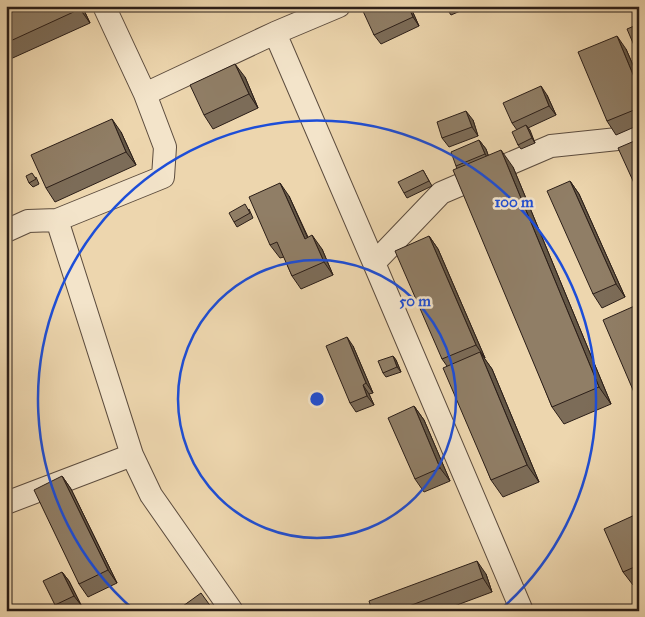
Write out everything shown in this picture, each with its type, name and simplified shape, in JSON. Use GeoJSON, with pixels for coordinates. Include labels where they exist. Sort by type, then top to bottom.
{"type":"FeatureCollection","features":[{"type":"Feature","properties":{"kind":"street"},"geometry":{"type":"LineString","coordinates":[[6,231],[28,221],[57,220],[163,177],[165,147],[146,94],[104,6]]}},
{"type":"Feature","properties":{"kind":"street"},"geometry":{"type":"LineString","coordinates":[[146,94],[275,33],[339,6]]}},
{"type":"Feature","properties":{"kind":"street"},"geometry":{"type":"LineString","coordinates":[[275,33],[522,611]]}},
{"type":"Feature","properties":{"kind":"street"},"geometry":{"type":"LineString","coordinates":[[374,263],[441,193],[551,146],[627,138],[639,133]]}},
{"type":"Feature","properties":{"kind":"street"},"geometry":{"type":"LineString","coordinates":[[57,220],[132,455],[151,495],[232,611]]}},
{"type":"Feature","properties":{"kind":"street"},"geometry":{"type":"LineString","coordinates":[[6,504],[132,455]]}},
{"type":"Feature","properties":{"kind":"building"},"geometry":{"type":"Polygon","coordinates":[[[10,6],[79,6],[80,9],[6,43],[6,8],[10,6]]]}},
{"type":"Feature","properties":{"kind":"building"},"geometry":{"type":"Polygon","coordinates":[[[368,6],[408,6],[413,17],[374,35],[362,9],[368,6]]]}},
{"type":"Feature","properties":{"kind":"building"},"geometry":{"type":"Polygon","coordinates":[[[639,24],[639,57],[627,29],[639,24]]]}},
{"type":"Feature","properties":{"kind":"building"},"geometry":{"type":"Polygon","coordinates":[[[617,36],[639,89],[639,108],[607,121],[578,52],[617,36]]]}},
{"type":"Feature","properties":{"kind":"building"},"geometry":{"type":"Polygon","coordinates":[[[235,64],[249,94],[204,115],[190,85],[235,64]]]}},
{"type":"Feature","properties":{"kind":"building"},"geometry":{"type":"Polygon","coordinates":[[[541,86],[549,106],[512,123],[503,103],[541,86]]]}},
{"type":"Feature","properties":{"kind":"building"},"geometry":{"type":"Polygon","coordinates":[[[466,111],[472,127],[442,138],[437,122],[466,111]]]}},
{"type":"Feature","properties":{"kind":"building"},"geometry":{"type":"Polygon","coordinates":[[[112,119],[126,152],[46,188],[31,155],[112,119]]]}},
{"type":"Feature","properties":{"kind":"building"},"geometry":{"type":"Polygon","coordinates":[[[526,125],[532,138],[518,145],[512,132],[526,125]]]}},
{"type":"Feature","properties":{"kind":"building"},"geometry":{"type":"Polygon","coordinates":[[[639,139],[639,194],[618,148],[639,139]]]}},
{"type":"Feature","properties":{"kind":"building"},"geometry":{"type":"Polygon","coordinates":[[[479,140],[485,154],[456,166],[451,152],[479,140]]]}},
{"type":"Feature","properties":{"kind":"building"},"geometry":{"type":"Polygon","coordinates":[[[501,150],[599,387],[552,407],[453,170],[501,150]]]}},
{"type":"Feature","properties":{"kind":"building"},"geometry":{"type":"Polygon","coordinates":[[[423,170],[429,181],[404,193],[398,182],[423,170]]]}},
{"type":"Feature","properties":{"kind":"building"},"geometry":{"type":"Polygon","coordinates":[[[32,173],[36,179],[29,183],[26,176],[32,173]]]}},
{"type":"Feature","properties":{"kind":"building"},"geometry":{"type":"Polygon","coordinates":[[[570,181],[616,284],[593,294],[547,191],[570,181]]]}},
{"type":"Feature","properties":{"kind":"building"},"geometry":{"type":"Polygon","coordinates":[[[280,183],[305,239],[312,235],[324,262],[292,276],[277,242],[270,245],[249,197],[280,183]]]}},
{"type":"Feature","properties":{"kind":"building"},"geometry":{"type":"Polygon","coordinates":[[[245,204],[250,213],[234,222],[229,213],[245,204]]]}},
{"type":"Feature","properties":{"kind":"building"},"geometry":{"type":"Polygon","coordinates":[[[429,236],[476,345],[442,359],[395,251],[429,236]]]}},
{"type":"Feature","properties":{"kind":"building"},"geometry":{"type":"Polygon","coordinates":[[[639,304],[639,404],[603,320],[639,304]]]}},
{"type":"Feature","properties":{"kind":"building"},"geometry":{"type":"Polygon","coordinates":[[[347,337],[366,383],[363,385],[367,396],[350,403],[326,346],[347,337]]]}},
{"type":"Feature","properties":{"kind":"building"},"geometry":{"type":"Polygon","coordinates":[[[480,352],[527,465],[491,480],[443,368],[480,352]]]}},
{"type":"Feature","properties":{"kind":"building"},"geometry":{"type":"Polygon","coordinates":[[[393,356],[397,367],[383,373],[378,361],[393,356]]]}},
{"type":"Feature","properties":{"kind":"building"},"geometry":{"type":"Polygon","coordinates":[[[414,406],[440,468],[415,479],[388,418],[414,406]]]}},
{"type":"Feature","properties":{"kind":"building"},"geometry":{"type":"Polygon","coordinates":[[[62,476],[108,570],[79,584],[34,490],[62,476]]]}},
{"type":"Feature","properties":{"kind":"building"},"geometry":{"type":"Polygon","coordinates":[[[637,514],[639,518],[639,565],[623,572],[604,529],[637,514]]]}},
{"type":"Feature","properties":{"kind":"building"},"geometry":{"type":"Polygon","coordinates":[[[477,561],[483,578],[396,611],[372,611],[369,601],[477,561]]]}},
{"type":"Feature","properties":{"kind":"building"},"geometry":{"type":"Polygon","coordinates":[[[62,572],[74,596],[55,605],[43,581],[62,572]]]}},
{"type":"Feature","properties":{"kind":"building"},"geometry":{"type":"Polygon","coordinates":[[[201,593],[214,611],[187,611],[183,606],[201,593]]]}}]}
